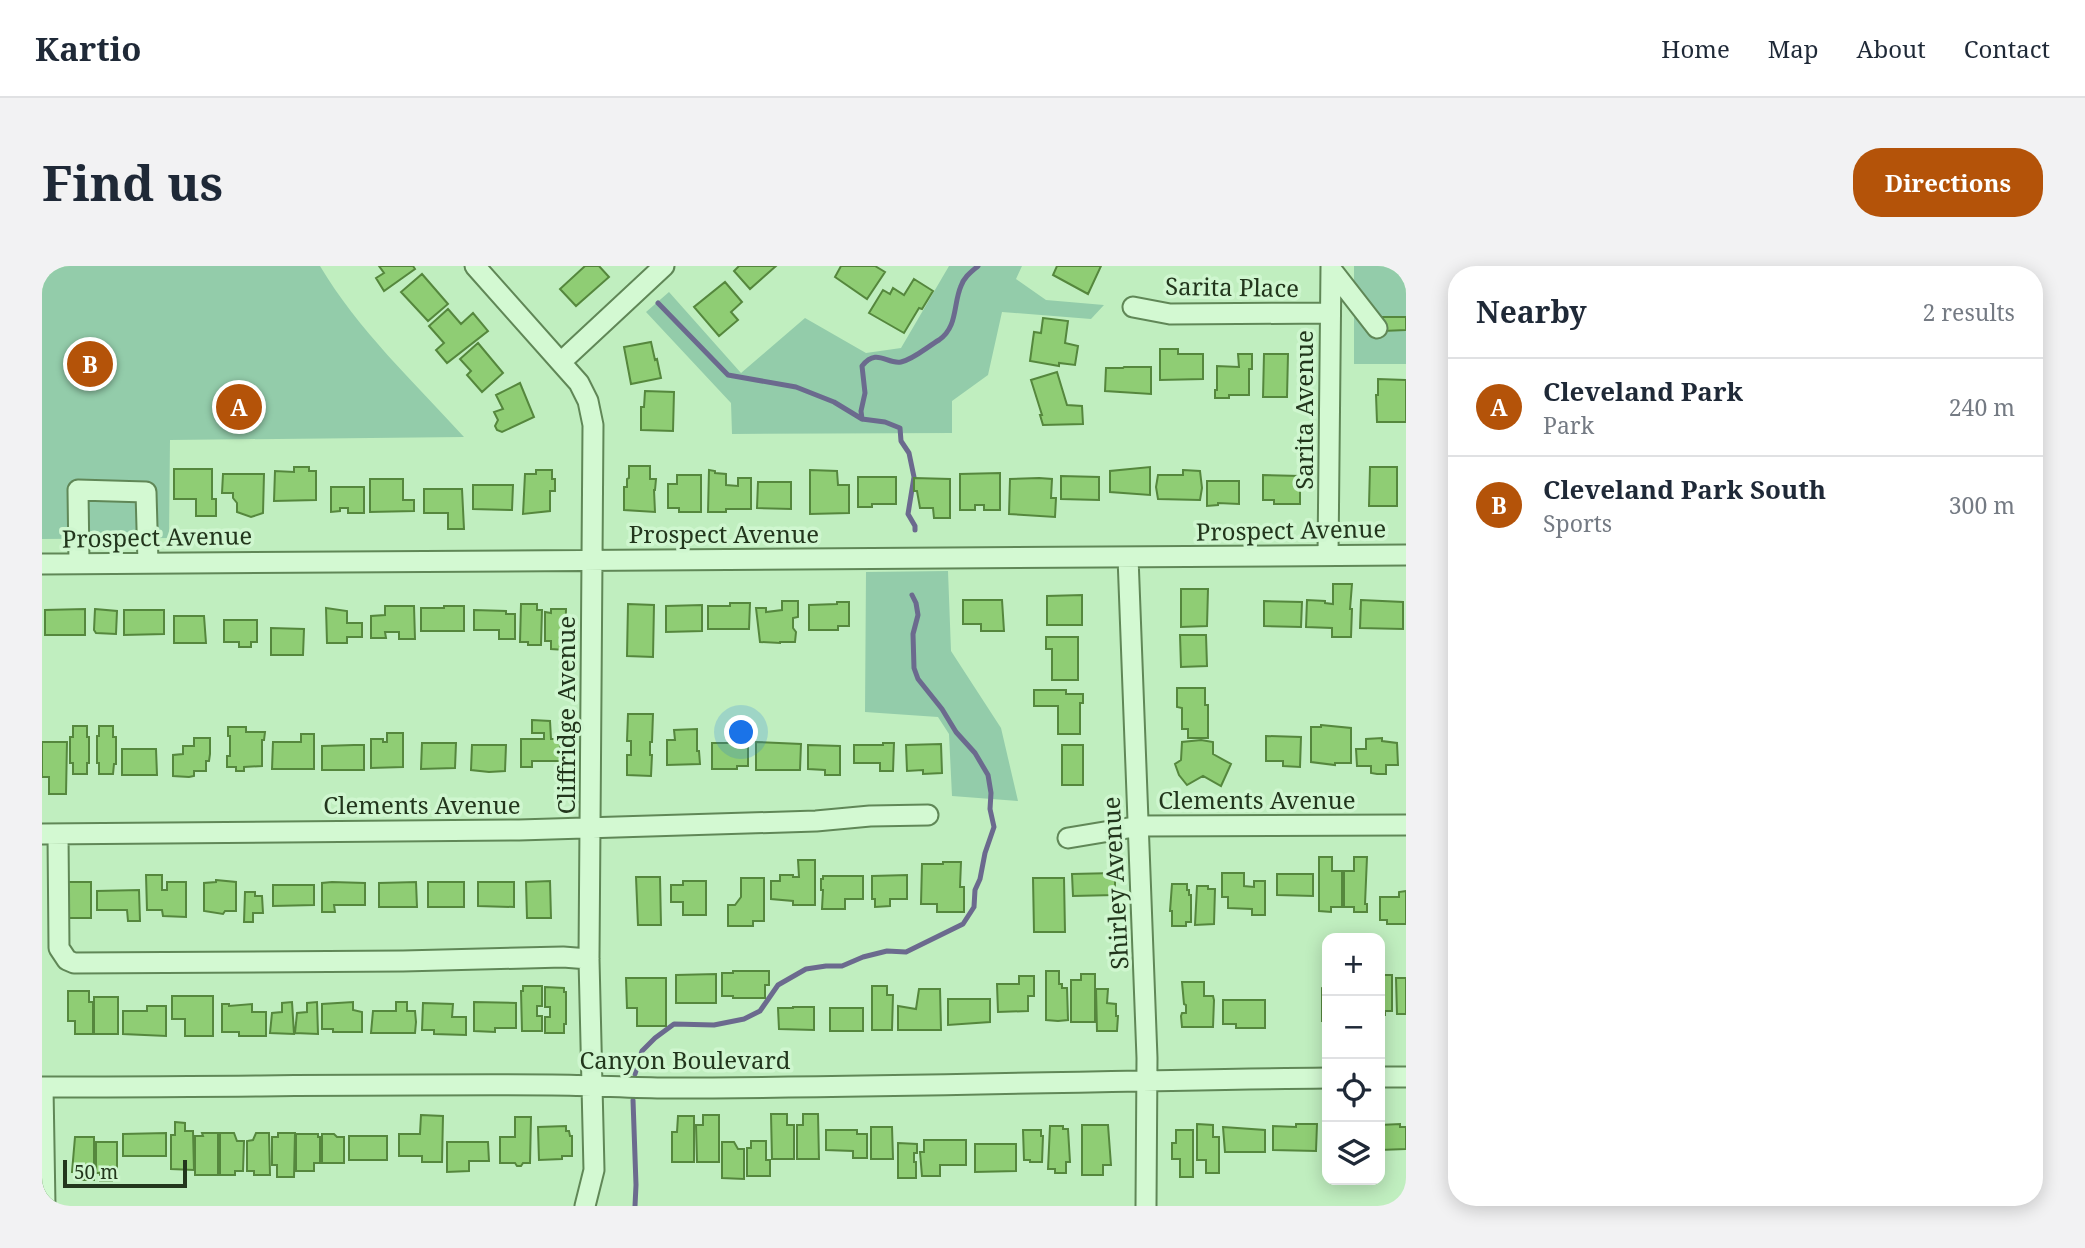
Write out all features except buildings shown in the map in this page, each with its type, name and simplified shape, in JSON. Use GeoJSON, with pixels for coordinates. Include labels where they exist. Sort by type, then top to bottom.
{"type":"FeatureCollection","features":[{"type":"Feature","properties":{"kind":"street","name":"Cliffridge Avenue"},"geometry":{"type":"LineString","coordinates":[[475,266],[561,362],[584,391],[591,411],[594,451],[589,959],[594,1170],[585,1206]]}},
{"type":"Feature","properties":{"kind":"street"},"geometry":{"type":"LineString","coordinates":[[561,362],[664,266]]}},
{"type":"Feature","properties":{"kind":"street"},"geometry":{"type":"LineString","coordinates":[[1331,268],[1377,328]]}},
{"type":"Feature","properties":{"kind":"street","name":"Sarita Avenue"},"geometry":{"type":"LineString","coordinates":[[1328,555],[1331,268]]}},
{"type":"Feature","properties":{"kind":"street","name":"Sarita Place"},"geometry":{"type":"LineString","coordinates":[[1133,307],[1170,314],[1330,313]]}},
{"type":"Feature","properties":{"kind":"street"},"geometry":{"type":"LineString","coordinates":[[79,563],[78,490],[145,492],[148,563]]}},
{"type":"Feature","properties":{"kind":"street","name":"Prospect Avenue"},"geometry":{"type":"LineString","coordinates":[[42,564],[1406,555]]}},
{"type":"Feature","properties":{"kind":"street","name":"Shirley Avenue"},"geometry":{"type":"LineString","coordinates":[[1128,557],[1136,787],[1140,826],[1147,1080],[1146,1206]]}},
{"type":"Feature","properties":{"kind":"street","name":"Clements Avenue"},"geometry":{"type":"LineString","coordinates":[[50,834],[591,829],[929,815]]}},
{"type":"Feature","properties":{"kind":"street","name":"Clements Avenue"},"geometry":{"type":"LineString","coordinates":[[1068,838],[1140,826],[1406,825]]}},
{"type":"Feature","properties":{"kind":"street"},"geometry":{"type":"LineString","coordinates":[[50,834],[59,948],[67,960],[74,964],[563,957],[589,959]]}},
{"type":"Feature","properties":{"kind":"street"},"geometry":{"type":"LineString","coordinates":[[1385,1077],[1406,1077]]}},
{"type":"Feature","properties":{"kind":"street","name":"Canyon Boulevard"},"geometry":{"type":"LineString","coordinates":[[43,1087],[398,1084],[667,1088],[1322,1078]]}},
{"type":"Feature","properties":{"kind":"street"},"geometry":{"type":"LineString","coordinates":[[43,1087],[45,1206]]}},
{"type":"Feature","properties":{"kind":"green space"},"geometry":{"type":"Polygon","coordinates":[[[42,266],[320,266],[369,334],[464,437],[170,440],[169,538],[42,539],[42,266]]]}},
{"type":"Feature","properties":{"kind":"green space"},"geometry":{"type":"Polygon","coordinates":[[[949,266],[1022,266],[1016,279],[1046,300],[1104,305],[1091,319],[1002,312],[988,375],[952,401],[952,433],[732,434],[731,403],[646,312],[669,292],[741,373],[805,318],[866,353],[901,348],[949,266]]]}},
{"type":"Feature","properties":{"kind":"green space"},"geometry":{"type":"Polygon","coordinates":[[[1354,266],[1406,266],[1406,364],[1354,364],[1354,266]]]}},
{"type":"Feature","properties":{"kind":"green space"},"geometry":{"type":"Polygon","coordinates":[[[948,571],[951,651],[1001,728],[1018,801],[952,796],[949,734],[938,717],[865,712],[866,572],[948,571]]]}},
{"type":"Feature","properties":{"kind":"waterway"},"geometry":{"type":"LineString","coordinates":[[915,530],[908,514],[914,477],[909,453],[901,441],[900,428],[885,422],[862,419],[865,393],[862,366],[867,360],[877,357],[901,362],[916,356],[945,335],[952,322],[962,283],[978,266]]}},
{"type":"Feature","properties":{"kind":"waterway"},"geometry":{"type":"LineString","coordinates":[[658,303],[728,375],[796,387],[834,402],[862,419]]}},
{"type":"Feature","properties":{"kind":"waterway"},"geometry":{"type":"LineString","coordinates":[[635,1074],[642,1051],[674,1024],[714,1025],[744,1019],[760,1011],[778,985],[806,969],[842,966],[887,951],[906,952],[963,924],[974,907],[975,890],[994,827],[988,775],[975,753],[956,732],[918,679],[914,668],[913,634],[918,615],[912,595]]}},
{"type":"Feature","properties":{"kind":"waterway"},"geometry":{"type":"LineString","coordinates":[[633,1100],[635,1206]]}},
{"type":"Feature","properties":{"kind":"place","name":"Cleveland Park South"},"geometry":{"type":"Point","coordinates":[90,364]}},
{"type":"Feature","properties":{"kind":"place","name":"Cleveland Park"},"geometry":{"type":"Point","coordinates":[239,407]}}]}
